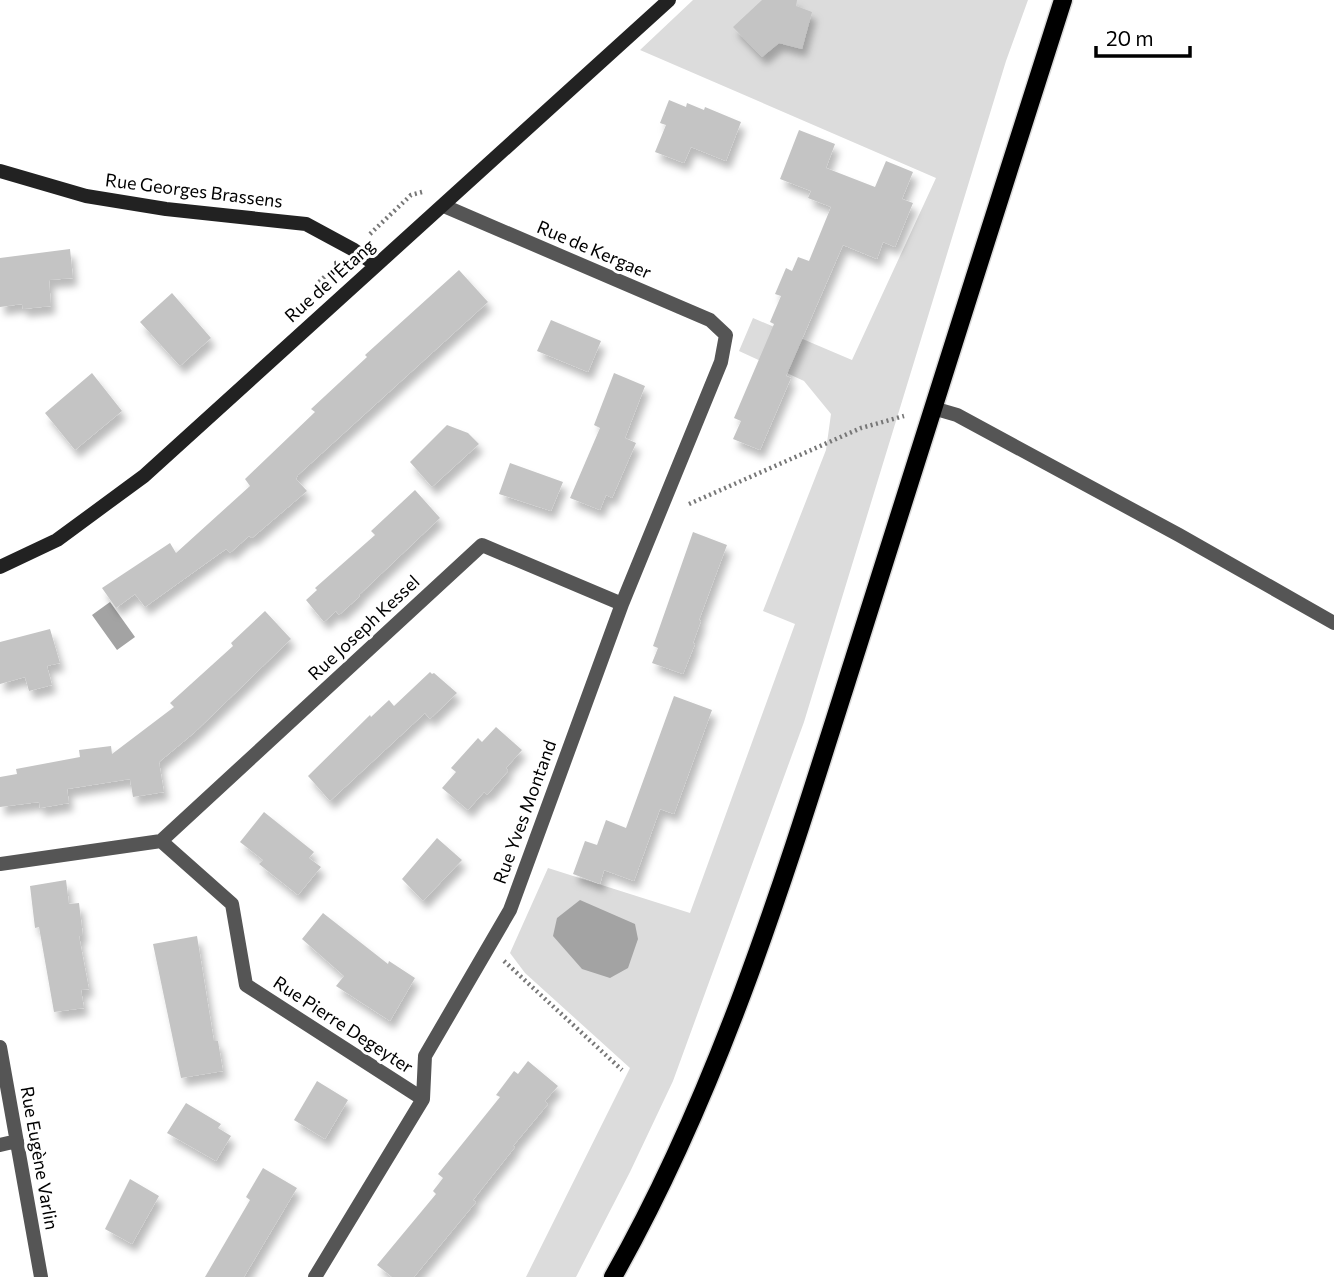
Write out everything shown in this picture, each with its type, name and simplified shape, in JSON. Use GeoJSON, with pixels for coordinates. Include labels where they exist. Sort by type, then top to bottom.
{"type":"FeatureCollection","features":[{"type":"Feature","properties":{"kind":"main road"},"geometry":{"type":"LineString","coordinates":[[614,1277],[711,1076],[789,863],[1063,0]]}},
{"type":"Feature","properties":{"kind":"street","name":"Rue de l'Étang"},"geometry":{"type":"LineString","coordinates":[[0,567],[57,540],[144,476],[669,0]]}},
{"type":"Feature","properties":{"kind":"street","name":"Rue Georges Brassens"},"geometry":{"type":"LineString","coordinates":[[0,171],[86,196],[166,209],[306,224],[376,265]]}},
{"type":"Feature","properties":{"kind":"street","name":"Rue de Kergaer"},"geometry":{"type":"LineString","coordinates":[[444,206],[710,320],[726,335]]}},
{"type":"Feature","properties":{"kind":"street","name":"Rue Yves Montand"},"geometry":{"type":"LineString","coordinates":[[315,1277],[423,1099],[425,1056],[510,910],[622,604],[721,362],[726,335]]}},
{"type":"Feature","properties":{"kind":"street"},"geometry":{"type":"LineString","coordinates":[[933,408],[957,415],[1180,535],[1334,623]]}},
{"type":"Feature","properties":{"kind":"street","name":"Rue Joseph Kessel"},"geometry":{"type":"LineString","coordinates":[[161,841],[482,545],[622,604]]}},
{"type":"Feature","properties":{"kind":"street"},"geometry":{"type":"LineString","coordinates":[[0,864],[161,841]]}},
{"type":"Feature","properties":{"kind":"street","name":"Rue Pierre Degeyter"},"geometry":{"type":"LineString","coordinates":[[161,841],[232,904],[246,985],[423,1099]]}},
{"type":"Feature","properties":{"kind":"street","name":"Rue Eugène Varlin"},"geometry":{"type":"LineString","coordinates":[[0,1047],[41,1277]]}},
{"type":"Feature","properties":{"kind":"street"},"geometry":{"type":"LineString","coordinates":[[0,1145],[17,1141]]}},
{"type":"Feature","properties":{"kind":"path"},"geometry":{"type":"LineString","coordinates":[[656,518],[862,428],[933,408]]}},
{"type":"Feature","properties":{"kind":"path"},"geometry":{"type":"LineString","coordinates":[[488,946],[622,1070]]}},
{"type":"Feature","properties":{"kind":"shaded area"},"geometry":{"type":"Polygon","coordinates":[[[693,0],[1028,0],[1006,61],[804,722],[673,1081],[576,1277],[526,1277],[630,1068],[525,973],[510,953],[548,868],[690,913],[795,624],[763,611],[826,450],[831,414],[804,381],[739,351],[753,318],[852,360],[936,178],[640,50],[693,0]]]}},
{"type":"Feature","properties":{"kind":"shaded area"},"geometry":{"type":"Polygon","coordinates":[[[110,602],[135,637],[117,650],[92,615],[110,602]]]}},
{"type":"Feature","properties":{"kind":"shaded area"},"geometry":{"type":"Polygon","coordinates":[[[580,900],[635,924],[638,939],[628,968],[610,978],[582,969],[553,936],[557,918],[580,900]]]}},
{"type":"Feature","properties":{"kind":"building"},"geometry":{"type":"Polygon","coordinates":[[[762,0],[797,0],[796,6],[812,12],[802,49],[779,43],[762,57],[733,27],[762,0]]]}},
{"type":"Feature","properties":{"kind":"building"},"geometry":{"type":"Polygon","coordinates":[[[669,100],[686,107],[687,103],[704,110],[705,107],[741,122],[726,161],[691,147],[684,163],[655,152],[666,125],[660,123],[669,100]]]}},
{"type":"Feature","properties":{"kind":"building"},"geometry":{"type":"Polygon","coordinates":[[[799,130],[835,144],[826,168],[875,187],[886,161],[913,172],[902,199],[913,203],[895,247],[883,242],[877,259],[843,245],[786,376],[791,378],[760,450],[733,439],[741,421],[734,418],[774,324],[770,322],[781,296],[775,294],[786,268],[792,271],[798,257],[809,261],[831,207],[808,198],[811,191],[780,179],[799,130]]]}},
{"type":"Feature","properties":{"kind":"building"},"geometry":{"type":"Polygon","coordinates":[[[70,249],[73,278],[49,280],[51,306],[23,309],[22,304],[0,307],[0,258],[70,249]]]}},
{"type":"Feature","properties":{"kind":"building"},"geometry":{"type":"Polygon","coordinates":[[[459,270],[488,302],[298,475],[296,479],[307,491],[252,538],[249,536],[230,553],[226,549],[145,607],[135,594],[116,608],[102,588],[170,543],[176,553],[250,486],[245,479],[315,412],[311,409],[367,357],[365,355],[459,270]]]}},
{"type":"Feature","properties":{"kind":"building"},"geometry":{"type":"Polygon","coordinates":[[[172,293],[211,338],[180,366],[140,322],[172,293]]]}},
{"type":"Feature","properties":{"kind":"building"},"geometry":{"type":"Polygon","coordinates":[[[551,320],[601,341],[588,372],[537,351],[551,320]]]}},
{"type":"Feature","properties":{"kind":"building"},"geometry":{"type":"Polygon","coordinates":[[[92,373],[122,411],[75,450],[45,413],[92,373]]]}},
{"type":"Feature","properties":{"kind":"building"},"geometry":{"type":"Polygon","coordinates":[[[614,373],[645,386],[625,438],[636,443],[612,498],[606,495],[600,510],[570,498],[600,428],[594,425],[614,373]]]}},
{"type":"Feature","properties":{"kind":"building"},"geometry":{"type":"Polygon","coordinates":[[[447,425],[468,433],[479,444],[432,487],[410,462],[447,425]]]}},
{"type":"Feature","properties":{"kind":"building"},"geometry":{"type":"Polygon","coordinates":[[[510,463],[563,482],[551,511],[499,494],[510,463]]]}},
{"type":"Feature","properties":{"kind":"building"},"geometry":{"type":"Polygon","coordinates":[[[415,490],[440,518],[339,615],[336,611],[324,622],[306,600],[317,590],[315,588],[375,535],[371,531],[415,490]]]}},
{"type":"Feature","properties":{"kind":"building"},"geometry":{"type":"Polygon","coordinates":[[[693,532],[727,545],[699,620],[701,621],[693,643],[695,644],[683,674],[652,663],[658,648],[653,646],[693,532]]]}},
{"type":"Feature","properties":{"kind":"building"},"geometry":{"type":"Polygon","coordinates":[[[265,611],[291,639],[195,732],[159,762],[164,792],[133,797],[130,779],[67,789],[69,803],[40,808],[39,802],[0,807],[0,777],[17,774],[16,769],[80,757],[79,750],[111,746],[112,754],[174,707],[170,703],[233,646],[231,643],[265,611]]]}},
{"type":"Feature","properties":{"kind":"building"},"geometry":{"type":"Polygon","coordinates":[[[50,629],[60,663],[47,666],[52,685],[29,691],[25,677],[0,684],[0,642],[50,629]]]}},
{"type":"Feature","properties":{"kind":"building"},"geometry":{"type":"Polygon","coordinates":[[[430,672],[457,693],[430,719],[425,713],[330,801],[308,776],[370,715],[371,717],[389,700],[394,706],[430,672]]]}},
{"type":"Feature","properties":{"kind":"building"},"geometry":{"type":"Polygon","coordinates":[[[674,696],[712,710],[674,814],[660,809],[634,881],[604,870],[600,884],[573,874],[585,841],[597,845],[606,820],[626,828],[674,696]]]}},
{"type":"Feature","properties":{"kind":"building"},"geometry":{"type":"Polygon","coordinates":[[[496,727],[522,750],[487,795],[484,792],[468,810],[442,788],[456,772],[451,768],[478,738],[482,742],[496,727]]]}},
{"type":"Feature","properties":{"kind":"building"},"geometry":{"type":"Polygon","coordinates":[[[264,812],[314,852],[309,858],[321,867],[298,895],[259,864],[263,860],[240,842],[264,812]]]}},
{"type":"Feature","properties":{"kind":"building"},"geometry":{"type":"Polygon","coordinates":[[[437,838],[462,860],[423,901],[402,879],[437,838]]]}},
{"type":"Feature","properties":{"kind":"building"},"geometry":{"type":"Polygon","coordinates":[[[66,880],[69,904],[79,903],[83,936],[79,936],[89,989],[81,990],[84,1008],[54,1012],[39,927],[35,928],[30,886],[66,880]]]}},
{"type":"Feature","properties":{"kind":"building"},"geometry":{"type":"Polygon","coordinates":[[[323,913],[388,964],[389,961],[415,978],[390,1021],[336,986],[344,976],[302,939],[323,913]]]}},
{"type":"Feature","properties":{"kind":"building"},"geometry":{"type":"Polygon","coordinates":[[[197,936],[214,1041],[218,1041],[223,1071],[181,1078],[153,944],[197,936]]]}},
{"type":"Feature","properties":{"kind":"building"},"geometry":{"type":"Polygon","coordinates":[[[528,1061],[558,1086],[545,1101],[548,1104],[473,1200],[476,1202],[414,1277],[392,1277],[377,1265],[436,1194],[433,1191],[443,1178],[438,1174],[500,1097],[496,1095],[514,1071],[518,1074],[528,1061]]]}},
{"type":"Feature","properties":{"kind":"building"},"geometry":{"type":"Polygon","coordinates":[[[317,1081],[348,1100],[325,1139],[294,1120],[317,1081]]]}},
{"type":"Feature","properties":{"kind":"building"},"geometry":{"type":"Polygon","coordinates":[[[186,1103],[221,1124],[218,1128],[231,1136],[216,1161],[167,1133],[186,1103]]]}},
{"type":"Feature","properties":{"kind":"building"},"geometry":{"type":"Polygon","coordinates":[[[263,1168],[297,1188],[244,1277],[205,1277],[250,1200],[246,1197],[263,1168]]]}},
{"type":"Feature","properties":{"kind":"building"},"geometry":{"type":"Polygon","coordinates":[[[130,1179],[159,1196],[132,1244],[105,1229],[130,1179]]]}}]}
